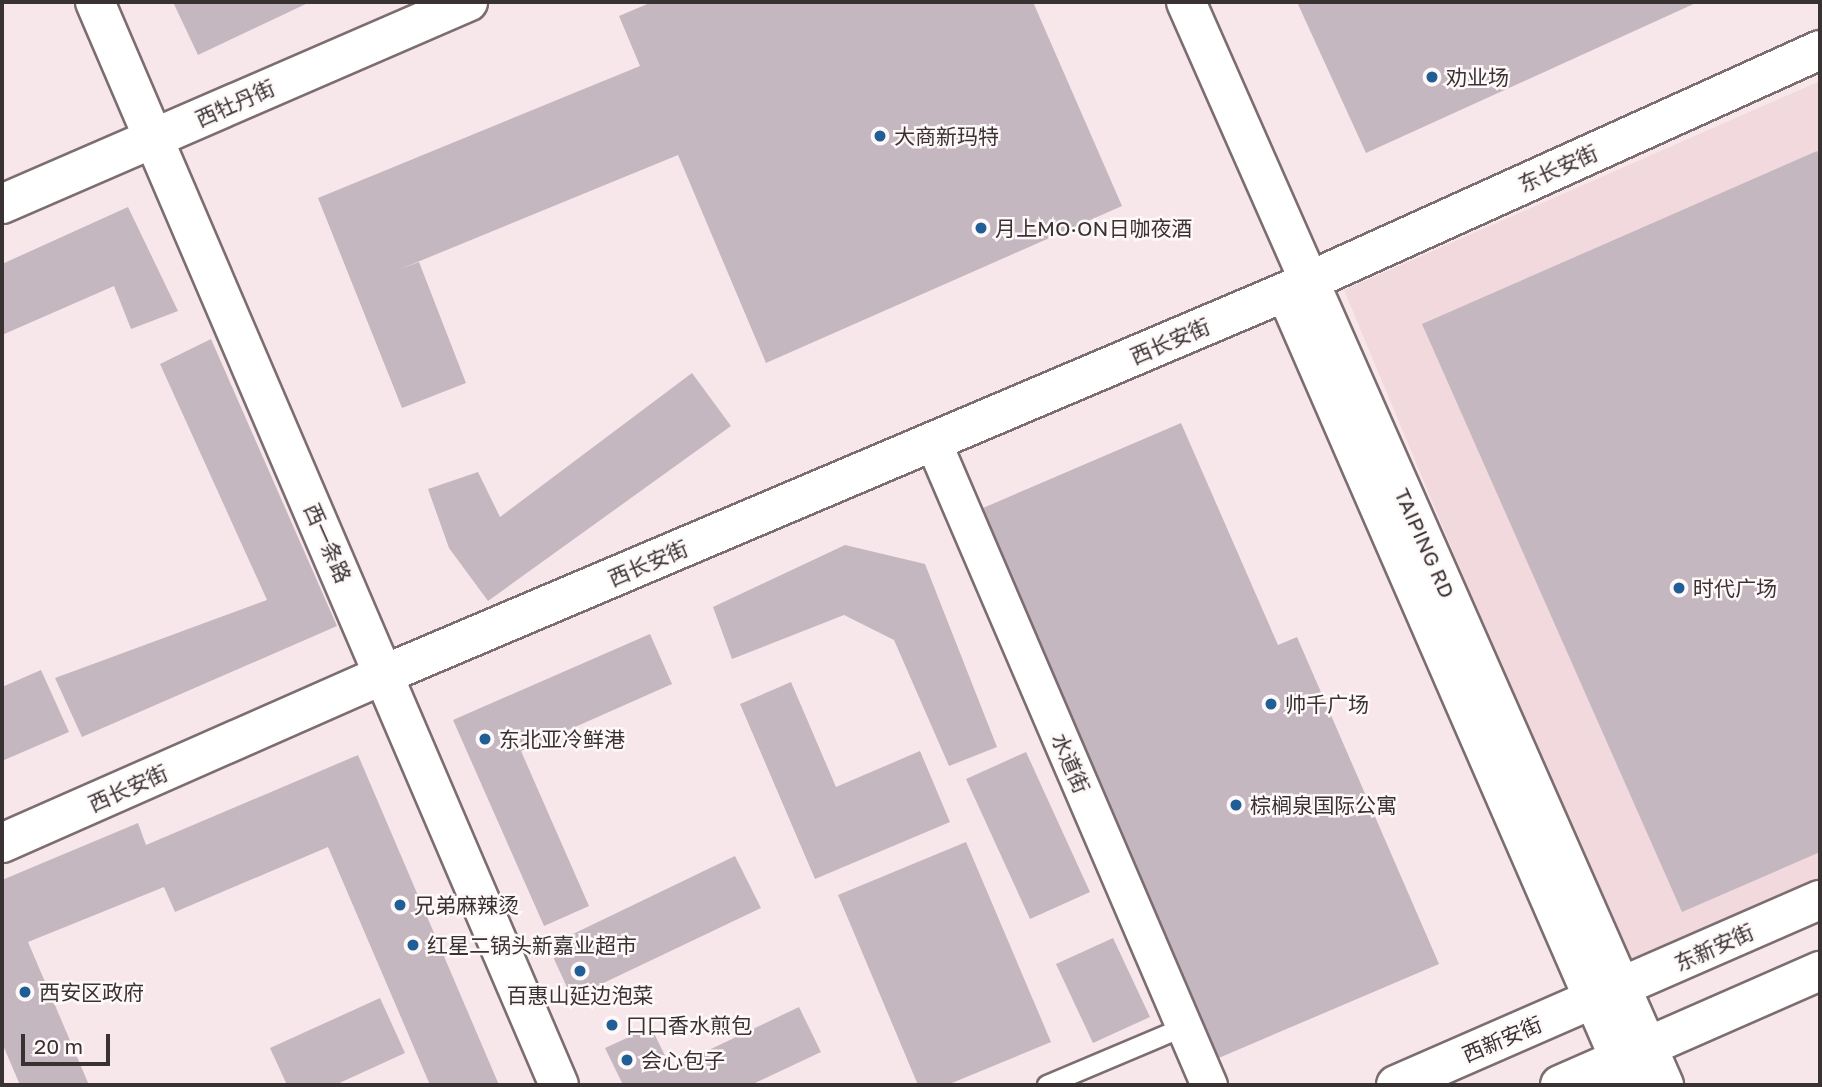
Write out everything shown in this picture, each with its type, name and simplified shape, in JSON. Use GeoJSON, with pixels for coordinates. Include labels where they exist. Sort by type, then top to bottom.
{"type":"FeatureCollection","features":[{"type":"Feature","properties":{"kind":"street","name":"西一条路"},"geometry":{"type":"LineString","coordinates":[[95,2],[152,139],[386,674],[559,1085]]}},
{"type":"Feature","properties":{"kind":"street","name":"西牡丹街"},"geometry":{"type":"LineString","coordinates":[[2,204],[468,2]]}},
{"type":"Feature","properties":{"kind":"street","name":"TAIPING RD"},"geometry":{"type":"LineString","coordinates":[[1158,2],[1297,286],[1608,993],[1633,1061],[1664,1085]]}},
{"type":"Feature","properties":{"kind":"street","name":"TAIPING RD"},"geometry":{"type":"LineString","coordinates":[[1186,2],[1297,286]]}},
{"type":"Feature","properties":{"kind":"street","name":"东长安街"},"geometry":{"type":"LineString","coordinates":[[1297,286],[1820,50]]}},
{"type":"Feature","properties":{"kind":"street","name":"西长安街"},"geometry":{"type":"LineString","coordinates":[[2,843],[386,674],[1297,286]]}},
{"type":"Feature","properties":{"kind":"street","name":"水道街"},"geometry":{"type":"LineString","coordinates":[[933,442],[1209,1085]]}},
{"type":"Feature","properties":{"kind":"street","name":"东新安街"},"geometry":{"type":"LineString","coordinates":[[1608,993],[1820,900]]}},
{"type":"Feature","properties":{"kind":"street"},"geometry":{"type":"LineString","coordinates":[[1560,1085],[1633,1061],[1820,971]]}},
{"type":"Feature","properties":{"kind":"street","name":"西新安街"},"geometry":{"type":"LineString","coordinates":[[1396,1085],[1608,993]]}},
{"type":"Feature","properties":{"kind":"lane"},"geometry":{"type":"LineString","coordinates":[[1047,1085],[1184,1027]]}},
{"type":"Feature","properties":{"kind":"shaded area","name":"时代广场"},"geometry":{"type":"Polygon","coordinates":[[[1820,81],[1820,883],[1627,969],[1344,290],[1820,81]]]}},
{"type":"Feature","properties":{"kind":"building"},"geometry":{"type":"Polygon","coordinates":[[[173,2],[310,2],[198,55],[173,2]]]}},
{"type":"Feature","properties":{"kind":"building","name":"大商新玛特"},"geometry":{"type":"Polygon","coordinates":[[[652,2],[1033,2],[1122,206],[766,363],[678,155],[398,270],[419,262],[466,383],[402,408],[318,198],[640,66],[619,16],[652,2]]]}},
{"type":"Feature","properties":{"kind":"building","name":"劝业场"},"geometry":{"type":"Polygon","coordinates":[[[1297,2],[1698,2],[1366,153],[1297,2]]]}},
{"type":"Feature","properties":{"kind":"building","name":"时代广场"},"geometry":{"type":"Polygon","coordinates":[[[1817,151],[1820,159],[1820,852],[1682,912],[1422,324],[1817,151]]]}},
{"type":"Feature","properties":{"kind":"building"},"geometry":{"type":"Polygon","coordinates":[[[128,207],[178,311],[131,329],[114,286],[2,335],[2,264],[128,207]]]}},
{"type":"Feature","properties":{"kind":"building"},"geometry":{"type":"Polygon","coordinates":[[[211,339],[337,626],[82,737],[55,678],[267,600],[160,364],[211,339]]]}},
{"type":"Feature","properties":{"kind":"building"},"geometry":{"type":"Polygon","coordinates":[[[692,373],[731,426],[488,601],[449,548],[428,489],[478,472],[500,517],[692,373]]]}},
{"type":"Feature","properties":{"kind":"building","name":"棕榈泉国际公寓"},"geometry":{"type":"Polygon","coordinates":[[[1181,423],[1278,645],[1297,637],[1439,964],[1214,1060],[976,511],[1181,423]]]}},
{"type":"Feature","properties":{"kind":"building"},"geometry":{"type":"Polygon","coordinates":[[[845,545],[925,564],[997,747],[949,766],[894,640],[844,615],[732,659],[713,607],[845,545]]]}},
{"type":"Feature","properties":{"kind":"building"},"geometry":{"type":"Polygon","coordinates":[[[650,634],[672,684],[521,751],[589,906],[544,926],[453,720],[650,634]]]}},
{"type":"Feature","properties":{"kind":"building"},"geometry":{"type":"Polygon","coordinates":[[[41,670],[69,732],[2,761],[2,687],[41,670]]]}},
{"type":"Feature","properties":{"kind":"building"},"geometry":{"type":"Polygon","coordinates":[[[791,682],[836,787],[920,751],[950,822],[815,879],[740,704],[791,682]]]}},
{"type":"Feature","properties":{"kind":"building"},"geometry":{"type":"Polygon","coordinates":[[[1026,752],[1090,892],[1030,919],[966,779],[1026,752]]]}},
{"type":"Feature","properties":{"kind":"building"},"geometry":{"type":"Polygon","coordinates":[[[358,755],[499,1085],[430,1085],[328,847],[175,912],[164,887],[28,942],[89,1085],[20,1085],[2,1043],[2,880],[138,823],[146,845],[358,755]]]}},
{"type":"Feature","properties":{"kind":"building"},"geometry":{"type":"Polygon","coordinates":[[[966,842],[1051,1042],[947,1085],[918,1085],[838,895],[966,842]]]}},
{"type":"Feature","properties":{"kind":"building"},"geometry":{"type":"Polygon","coordinates":[[[735,856],[761,908],[572,998],[548,946],[735,856]]]}},
{"type":"Feature","properties":{"kind":"building"},"geometry":{"type":"Polygon","coordinates":[[[1113,938],[1150,1017],[1093,1043],[1056,964],[1113,938]]]}},
{"type":"Feature","properties":{"kind":"building"},"geometry":{"type":"Polygon","coordinates":[[[380,998],[405,1053],[335,1085],[287,1085],[270,1048],[380,998]]]}},
{"type":"Feature","properties":{"kind":"building"},"geometry":{"type":"Polygon","coordinates":[[[799,1007],[821,1052],[751,1085],[623,1085],[605,1048],[651,1027],[671,1068],[799,1007]]]}},
{"type":"Feature","properties":{"kind":"place","name":"劝业场"},"geometry":{"type":"Point","coordinates":[1432,77]}},
{"type":"Feature","properties":{"kind":"place","name":"大商新玛特"},"geometry":{"type":"Point","coordinates":[880,136]}},
{"type":"Feature","properties":{"kind":"place","name":"月上MO·ON日咖夜酒"},"geometry":{"type":"Point","coordinates":[981,228]}},
{"type":"Feature","properties":{"kind":"place","name":"时代广场"},"geometry":{"type":"Point","coordinates":[1679,588]}},
{"type":"Feature","properties":{"kind":"place","name":"帅千广场"},"geometry":{"type":"Point","coordinates":[1271,704]}},
{"type":"Feature","properties":{"kind":"place","name":"东北亚冷鲜港"},"geometry":{"type":"Point","coordinates":[485,739]}},
{"type":"Feature","properties":{"kind":"place","name":"棕榈泉国际公寓"},"geometry":{"type":"Point","coordinates":[1236,805]}},
{"type":"Feature","properties":{"kind":"place","name":"兄弟麻辣烫"},"geometry":{"type":"Point","coordinates":[400,905]}},
{"type":"Feature","properties":{"kind":"place","name":"红星二锅头新嘉业超市"},"geometry":{"type":"Point","coordinates":[413,945]}},
{"type":"Feature","properties":{"kind":"place","name":"百惠山延边泡菜"},"geometry":{"type":"Point","coordinates":[580,971]}},
{"type":"Feature","properties":{"kind":"place","name":"西安区政府"},"geometry":{"type":"Point","coordinates":[25,992]}},
{"type":"Feature","properties":{"kind":"place","name":"口口香水煎包"},"geometry":{"type":"Point","coordinates":[612,1025]}},
{"type":"Feature","properties":{"kind":"place","name":"会心包子"},"geometry":{"type":"Point","coordinates":[627,1060]}}]}
